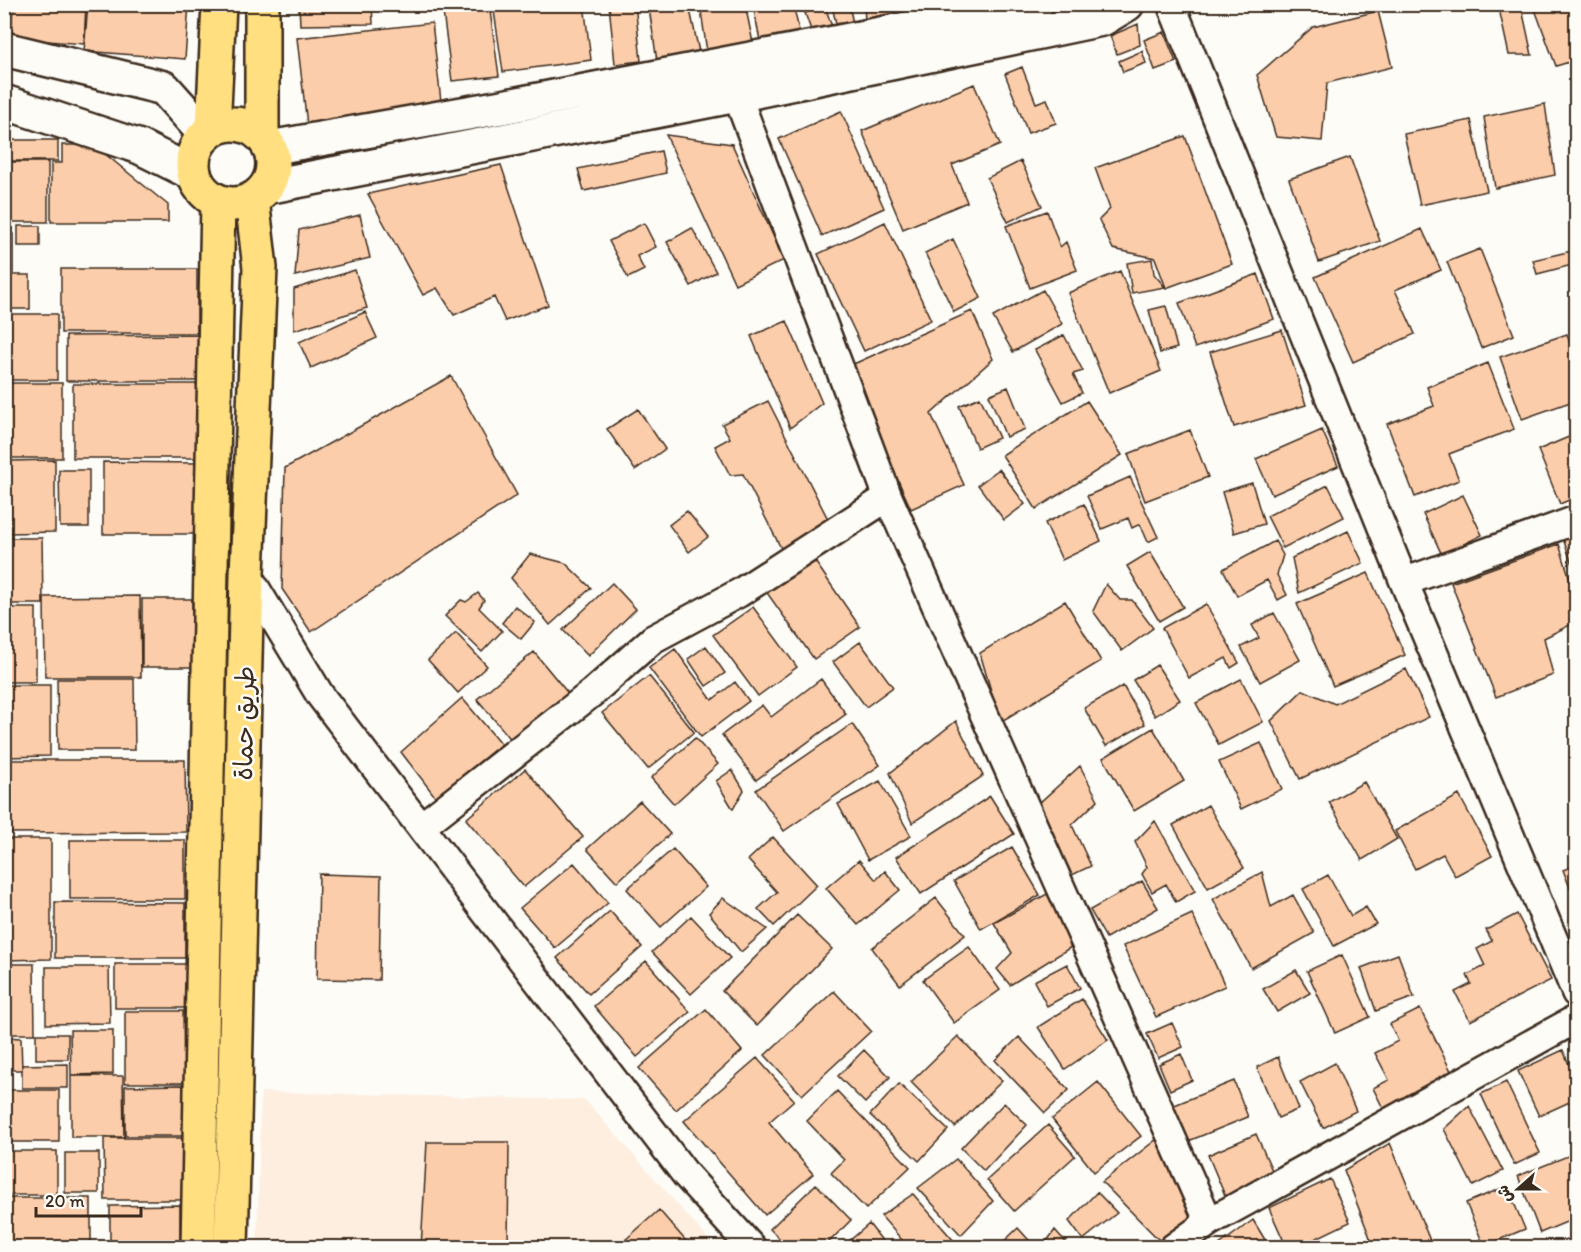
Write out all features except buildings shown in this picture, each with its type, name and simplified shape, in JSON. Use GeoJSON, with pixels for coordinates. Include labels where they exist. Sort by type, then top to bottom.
{"type":"FeatureCollection","features":[{"type":"Feature","properties":{"kind":"main road"},"geometry":{"type":"LineString","coordinates":[[219,4],[209,132],[196,148],[193,161],[198,186],[218,201],[230,204],[244,203],[259,193],[272,175],[273,161],[266,142],[262,4]]}},
{"type":"Feature","properties":{"kind":"main road"},"geometry":{"type":"LineString","coordinates":[[266,142],[502,107],[1036,4]]}},
{"type":"Feature","properties":{"kind":"main road"},"geometry":{"type":"LineString","coordinates":[[259,193],[1102,19],[1127,4]]}},
{"type":"Feature","properties":{"kind":"main road"},"geometry":{"type":"LineString","coordinates":[[4,49],[164,88],[209,132]]}},
{"type":"Feature","properties":{"kind":"main road"},"geometry":{"type":"LineString","coordinates":[[12,109],[140,147],[194,174]]}},
{"type":"Feature","properties":{"kind":"main road"},"geometry":{"type":"LineString","coordinates":[[209,132],[237,124],[251,128],[266,142]]}},
{"type":"Feature","properties":{"kind":"main road","name":"طريق حماة"},"geometry":{"type":"LineString","coordinates":[[231,1248],[247,574],[260,268],[259,193]]}},
{"type":"Feature","properties":{"kind":"main road","name":"طريق حماة"},"geometry":{"type":"LineString","coordinates":[[198,1248],[218,201]]}},
{"type":"Feature","properties":{"kind":"street"},"geometry":{"type":"LineString","coordinates":[[1171,4],[1404,582],[1576,993]]}},
{"type":"Feature","properties":{"kind":"street"},"geometry":{"type":"LineString","coordinates":[[737,95],[888,497],[1209,1222]]}},
{"type":"Feature","properties":{"kind":"street"},"geometry":{"type":"LineString","coordinates":[[422,826],[592,693],[653,639],[739,593],[888,497]]}},
{"type":"Feature","properties":{"kind":"street"},"geometry":{"type":"LineString","coordinates":[[1404,582],[1576,520]]}},
{"type":"Feature","properties":{"kind":"street"},"geometry":{"type":"LineString","coordinates":[[247,574],[320,695],[686,1175],[752,1248]]}},
{"type":"Feature","properties":{"kind":"street"},"geometry":{"type":"LineString","coordinates":[[1173,1248],[1209,1222],[1576,1019]]}},
{"type":"Feature","properties":{"kind":"shaded area"},"geometry":{"type":"Polygon","coordinates":[[[261,1092],[585,1100],[715,1247],[257,1248],[261,1092]]]}}]}
